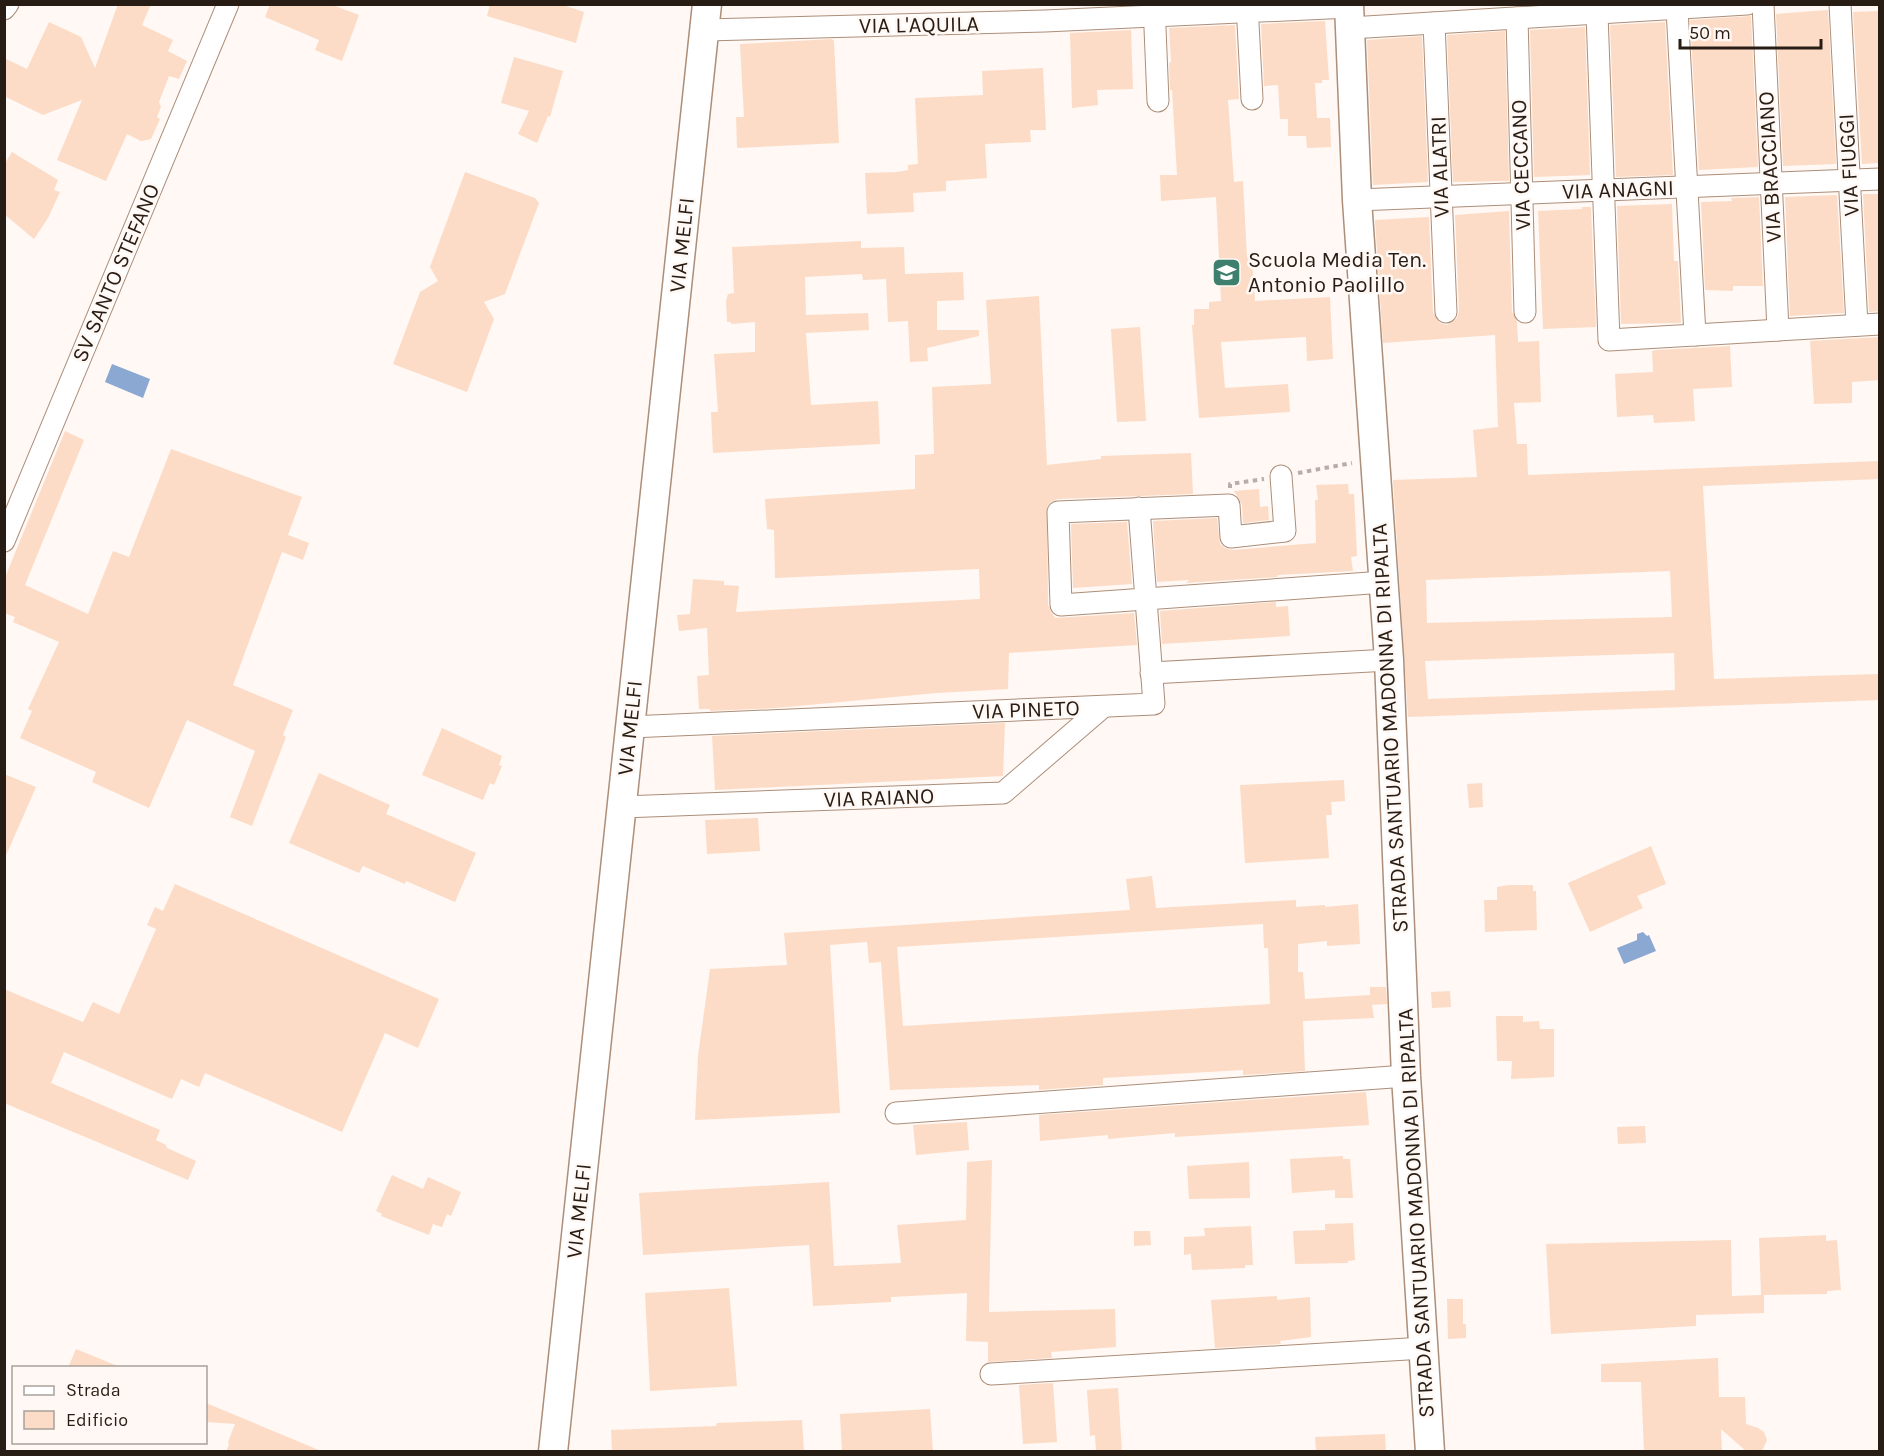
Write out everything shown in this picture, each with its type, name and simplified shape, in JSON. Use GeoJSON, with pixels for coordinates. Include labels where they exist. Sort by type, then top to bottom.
{"type":"FeatureCollection","features":[{"type":"Feature","properties":{"kind":"street"},"geometry":{"type":"LineString","coordinates":[[4,9],[8,4]]}},
{"type":"Feature","properties":{"kind":"street","name":"SV SANTO STEFANO"},"geometry":{"type":"LineString","coordinates":[[4,541],[228,4]]}},
{"type":"Feature","properties":{"kind":"street","name":"VIA L'AQUILA"},"geometry":{"type":"LineString","coordinates":[[706,17],[1247,8],[1350,13],[1434,23],[1747,4]]}},
{"type":"Feature","properties":{"kind":"street","name":"VIA BRACCIANO"},"geometry":{"type":"LineString","coordinates":[[1763,4],[1778,330]]}},
{"type":"Feature","properties":{"kind":"street","name":"VIA FIUGGI"},"geometry":{"type":"LineString","coordinates":[[1840,4],[1857,325]]}},
{"type":"Feature","properties":{"kind":"street"},"geometry":{"type":"LineString","coordinates":[[1247,8],[1252,99]]}},
{"type":"Feature","properties":{"kind":"street"},"geometry":{"type":"LineString","coordinates":[[1677,9],[1695,335]]}},
{"type":"Feature","properties":{"kind":"street"},"geometry":{"type":"LineString","coordinates":[[1154,10],[1158,101]]}},
{"type":"Feature","properties":{"kind":"street","name":"STRADA SANTUARIO MADONNA DI RIPALTA"},"geometry":{"type":"LineString","coordinates":[[1350,13],[1357,200],[1389,660],[1406,1076],[1430,1452]]}},
{"type":"Feature","properties":{"kind":"street"},"geometry":{"type":"LineString","coordinates":[[1597,14],[1609,340],[1880,324]]}},
{"type":"Feature","properties":{"kind":"street","name":"VIA MELFI"},"geometry":{"type":"LineString","coordinates":[[553,1452],[706,17]]}},
{"type":"Feature","properties":{"kind":"street","name":"VIA CECCANO"},"geometry":{"type":"LineString","coordinates":[[1517,18],[1525,312]]}},
{"type":"Feature","properties":{"kind":"street","name":"VIA ALATRI"},"geometry":{"type":"LineString","coordinates":[[1434,23],[1446,312]]}},
{"type":"Feature","properties":{"kind":"street","name":"VIA ANAGNI"},"geometry":{"type":"LineString","coordinates":[[1357,200],[1880,179]]}},
{"type":"Feature","properties":{"kind":"street"},"geometry":{"type":"LineString","coordinates":[[1281,476],[1285,531],[1231,537],[1229,506],[1058,512],[1061,605],[1384,582]]}},
{"type":"Feature","properties":{"kind":"street"},"geometry":{"type":"LineString","coordinates":[[1139,508],[1148,599],[1151,673],[1389,660]]}},
{"type":"Feature","properties":{"kind":"street","name":"VIA PINETO"},"geometry":{"type":"LineString","coordinates":[[630,727],[1154,704],[1151,673]]}},
{"type":"Feature","properties":{"kind":"street","name":"VIA RAIANO"},"geometry":{"type":"LineString","coordinates":[[622,807],[1003,793],[1103,706]]}},
{"type":"Feature","properties":{"kind":"street"},"geometry":{"type":"LineString","coordinates":[[896,1113],[1406,1076]]}},
{"type":"Feature","properties":{"kind":"street"},"geometry":{"type":"LineString","coordinates":[[991,1374],[1424,1348]]}},
{"type":"Feature","properties":{"kind":"water"},"geometry":{"type":"Polygon","coordinates":[[[112,364],[150,379],[143,398],[105,382],[112,364]]]}},
{"type":"Feature","properties":{"kind":"water"},"geometry":{"type":"Polygon","coordinates":[[[1643,932],[1649,935],[1656,951],[1624,964],[1617,948],[1637,940],[1637,934],[1643,932]]]}},
{"type":"Feature","properties":{"kind":"building"},"geometry":{"type":"Polygon","coordinates":[[[118,4],[151,4],[142,25],[173,40],[168,51],[187,61],[179,79],[169,76],[159,102],[161,107],[157,117],[160,119],[151,139],[141,141],[127,134],[106,181],[57,160],[82,100],[43,115],[4,96],[4,58],[27,69],[49,22],[81,37],[95,68],[118,4]]]}},
{"type":"Feature","properties":{"kind":"building"},"geometry":{"type":"Polygon","coordinates":[[[270,4],[330,4],[359,15],[342,61],[315,50],[319,40],[265,17],[270,4]]]}},
{"type":"Feature","properties":{"kind":"building"},"geometry":{"type":"Polygon","coordinates":[[[490,4],[560,4],[584,12],[576,43],[487,16],[490,4]]]}},
{"type":"Feature","properties":{"kind":"building"},"geometry":{"type":"Polygon","coordinates":[[[1828,10],[1836,164],[1783,166],[1776,14],[1828,10]]]}},
{"type":"Feature","properties":{"kind":"building"},"geometry":{"type":"Polygon","coordinates":[[[1880,11],[1880,163],[1862,164],[1853,12],[1880,11]]]}},
{"type":"Feature","properties":{"kind":"building"},"geometry":{"type":"Polygon","coordinates":[[[1751,16],[1758,167],[1699,170],[1690,20],[1751,16]]]}},
{"type":"Feature","properties":{"kind":"building"},"geometry":{"type":"Polygon","coordinates":[[[1325,21],[1329,80],[1315,83],[1317,118],[1330,118],[1331,147],[1307,148],[1306,136],[1288,136],[1288,119],[1280,119],[1278,85],[1264,86],[1261,24],[1325,21]]]}},
{"type":"Feature","properties":{"kind":"building"},"geometry":{"type":"Polygon","coordinates":[[[1665,22],[1673,175],[1616,177],[1610,25],[1665,22]]]}},
{"type":"Feature","properties":{"kind":"building","name":"Scuola Media Ten. Antonio Paolillo"},"geometry":{"type":"Polygon","coordinates":[[[1235,25],[1239,99],[1228,100],[1234,182],[1243,181],[1247,257],[1252,258],[1255,301],[1330,297],[1333,359],[1307,361],[1306,337],[1221,342],[1225,388],[1288,384],[1290,412],[1199,418],[1192,325],[1194,325],[1194,309],[1209,309],[1209,302],[1221,301],[1216,197],[1161,201],[1160,175],[1177,175],[1172,90],[1170,90],[1169,28],[1235,25]]]}},
{"type":"Feature","properties":{"kind":"building"},"geometry":{"type":"Polygon","coordinates":[[[1585,27],[1590,175],[1534,177],[1530,30],[1585,27]]]}},
{"type":"Feature","properties":{"kind":"building"},"geometry":{"type":"Polygon","coordinates":[[[1131,30],[1133,89],[1097,90],[1098,105],[1072,108],[1070,33],[1131,30]]]}},
{"type":"Feature","properties":{"kind":"building"},"geometry":{"type":"Polygon","coordinates":[[[1505,31],[1509,181],[1453,182],[1447,35],[1505,31]]]}},
{"type":"Feature","properties":{"kind":"building"},"geometry":{"type":"Polygon","coordinates":[[[1422,36],[1428,182],[1373,185],[1367,40],[1422,36]]]}},
{"type":"Feature","properties":{"kind":"building"},"geometry":{"type":"Polygon","coordinates":[[[832,39],[834,41],[839,143],[737,148],[736,117],[744,117],[740,44],[832,39]]]}},
{"type":"Feature","properties":{"kind":"building"},"geometry":{"type":"Polygon","coordinates":[[[514,57],[563,71],[550,117],[548,116],[537,143],[518,134],[529,111],[501,103],[514,57]]]}},
{"type":"Feature","properties":{"kind":"building"},"geometry":{"type":"Polygon","coordinates":[[[1043,68],[1046,130],[1030,130],[1031,142],[985,144],[987,178],[946,181],[946,191],[913,193],[914,212],[867,214],[865,173],[897,172],[908,170],[908,165],[918,164],[915,98],[983,95],[982,71],[1043,68]]]}},
{"type":"Feature","properties":{"kind":"building"},"geometry":{"type":"Polygon","coordinates":[[[12,152],[58,180],[54,190],[60,192],[48,218],[34,239],[4,214],[4,165],[12,152]]]}},
{"type":"Feature","properties":{"kind":"building"},"geometry":{"type":"Polygon","coordinates":[[[465,172],[535,198],[539,203],[505,294],[484,302],[494,319],[467,392],[393,364],[420,292],[438,281],[430,267],[465,172]]]}},
{"type":"Feature","properties":{"kind":"building"},"geometry":{"type":"Polygon","coordinates":[[[1863,194],[1880,194],[1880,311],[1869,312],[1863,194]]]}},
{"type":"Feature","properties":{"kind":"building"},"geometry":{"type":"Polygon","coordinates":[[[1837,195],[1844,313],[1790,316],[1785,197],[1837,195]]]}},
{"type":"Feature","properties":{"kind":"building"},"geometry":{"type":"Polygon","coordinates":[[[1759,197],[1763,286],[1733,286],[1733,291],[1705,290],[1701,202],[1759,197]]]}},
{"type":"Feature","properties":{"kind":"building"},"geometry":{"type":"Polygon","coordinates":[[[1672,204],[1674,261],[1678,261],[1681,323],[1621,324],[1617,206],[1672,204]]]}},
{"type":"Feature","properties":{"kind":"building"},"geometry":{"type":"Polygon","coordinates":[[[1582,207],[1591,207],[1596,327],[1543,329],[1538,211],[1582,209],[1582,207]]]}},
{"type":"Feature","properties":{"kind":"building"},"geometry":{"type":"Polygon","coordinates":[[[1509,211],[1512,312],[1517,321],[1518,342],[1539,341],[1541,402],[1514,403],[1517,444],[1527,444],[1528,475],[1880,461],[1880,479],[1703,486],[1714,679],[1880,674],[1880,700],[1408,717],[1393,480],[1477,477],[1473,430],[1498,427],[1495,335],[1383,343],[1375,220],[1429,217],[1433,313],[1440,323],[1447,325],[1457,318],[1459,311],[1455,215],[1509,211]],[[1670,571],[1426,580],[1427,623],[1672,617],[1670,571]],[[1674,653],[1425,661],[1428,699],[1675,690],[1674,653]]]}},
{"type":"Feature","properties":{"kind":"building"},"geometry":{"type":"Polygon","coordinates":[[[861,241],[861,248],[904,247],[905,274],[963,272],[964,300],[937,301],[937,330],[979,330],[979,336],[927,348],[928,361],[910,362],[908,321],[888,322],[886,279],[863,280],[862,274],[805,277],[806,315],[868,313],[869,330],[806,333],[811,405],[878,401],[880,444],[713,453],[711,412],[718,412],[714,354],[755,352],[755,322],[731,324],[727,322],[726,301],[728,294],[734,293],[732,247],[861,241]]]}},
{"type":"Feature","properties":{"kind":"building"},"geometry":{"type":"Polygon","coordinates":[[[1039,296],[1047,465],[1101,459],[1101,456],[1191,453],[1193,494],[1057,499],[1047,507],[1048,605],[1051,612],[1055,618],[1134,613],[1137,645],[1009,653],[1008,689],[937,693],[776,708],[710,711],[710,709],[699,709],[697,676],[709,675],[707,628],[679,631],[677,615],[690,614],[693,579],[724,581],[724,585],[739,586],[736,612],[980,599],[979,569],[775,578],[774,530],[767,529],[765,499],[915,489],[915,455],[934,454],[932,387],[991,384],[986,300],[1039,296]]]}},
{"type":"Feature","properties":{"kind":"building"},"geometry":{"type":"Polygon","coordinates":[[[1140,327],[1146,421],[1117,422],[1111,329],[1140,327]]]}},
{"type":"Feature","properties":{"kind":"building"},"geometry":{"type":"Polygon","coordinates":[[[1880,337],[1880,380],[1852,382],[1852,403],[1814,404],[1810,341],[1880,337]]]}},
{"type":"Feature","properties":{"kind":"building"},"geometry":{"type":"Polygon","coordinates":[[[1730,346],[1732,387],[1693,389],[1695,421],[1654,423],[1653,415],[1617,417],[1615,374],[1653,372],[1652,351],[1730,346]]]}},
{"type":"Feature","properties":{"kind":"building"},"geometry":{"type":"Polygon","coordinates":[[[65,431],[84,440],[25,585],[88,614],[113,551],[129,557],[171,449],[302,497],[288,535],[309,543],[303,560],[282,552],[233,685],[293,710],[283,735],[286,737],[252,826],[230,817],[255,751],[187,720],[149,808],[92,782],[96,772],[20,738],[32,711],[28,709],[59,642],[13,622],[15,617],[4,613],[4,580],[65,431]]]}},
{"type":"Feature","properties":{"kind":"building"},"geometry":{"type":"Polygon","coordinates":[[[1348,484],[1349,494],[1354,494],[1357,556],[1351,557],[1353,571],[1186,583],[1189,580],[1157,582],[1153,521],[1217,518],[1220,544],[1232,550],[1316,543],[1315,500],[1318,500],[1316,485],[1348,484]]]}},
{"type":"Feature","properties":{"kind":"building"},"geometry":{"type":"Polygon","coordinates":[[[1259,489],[1260,507],[1268,506],[1269,520],[1243,523],[1242,504],[1234,491],[1259,489]]]}},
{"type":"Feature","properties":{"kind":"building"},"geometry":{"type":"Polygon","coordinates":[[[1127,522],[1132,584],[1073,588],[1071,524],[1127,522]]]}},
{"type":"Feature","properties":{"kind":"building"},"geometry":{"type":"Polygon","coordinates":[[[1276,602],[1276,607],[1288,606],[1290,636],[1162,644],[1160,611],[1276,602]]]}},
{"type":"Feature","properties":{"kind":"building"},"geometry":{"type":"Polygon","coordinates":[[[1005,723],[1003,776],[715,790],[712,736],[1005,723]]]}},
{"type":"Feature","properties":{"kind":"building"},"geometry":{"type":"Polygon","coordinates":[[[442,728],[502,756],[499,765],[502,766],[494,785],[490,783],[483,800],[422,775],[442,728]]]}},
{"type":"Feature","properties":{"kind":"building"},"geometry":{"type":"Polygon","coordinates":[[[319,773],[390,805],[386,814],[476,853],[455,902],[363,866],[359,873],[289,843],[319,773]]]}},
{"type":"Feature","properties":{"kind":"building"},"geometry":{"type":"Polygon","coordinates":[[[4,774],[36,787],[4,860],[4,774]]]}},
{"type":"Feature","properties":{"kind":"building"},"geometry":{"type":"Polygon","coordinates":[[[1344,780],[1345,801],[1331,802],[1332,815],[1326,815],[1329,858],[1245,863],[1240,785],[1344,780]]]}},
{"type":"Feature","properties":{"kind":"building"},"geometry":{"type":"Polygon","coordinates":[[[1482,783],[1483,807],[1469,808],[1467,784],[1482,783]]]}},
{"type":"Feature","properties":{"kind":"building"},"geometry":{"type":"Polygon","coordinates":[[[758,818],[760,851],[707,854],[705,820],[758,818]]]}},
{"type":"Feature","properties":{"kind":"building"},"geometry":{"type":"Polygon","coordinates":[[[1651,846],[1666,884],[1637,896],[1643,908],[1590,932],[1568,883],[1651,846]]]}},
{"type":"Feature","properties":{"kind":"building"},"geometry":{"type":"Polygon","coordinates":[[[1152,876],[1156,908],[1296,900],[1296,907],[1358,904],[1360,944],[1327,946],[1327,941],[1298,944],[1298,972],[1303,972],[1305,999],[1370,995],[1370,987],[1386,987],[1387,1004],[1372,1005],[1374,1018],[1303,1021],[1305,1071],[1243,1075],[1243,1070],[1103,1078],[1103,1085],[1039,1090],[1039,1085],[890,1090],[881,962],[869,963],[867,942],[830,945],[840,1113],[695,1120],[698,1056],[710,969],[787,965],[784,933],[1130,910],[1126,879],[1152,876]],[[1263,924],[897,947],[903,1026],[1270,1004],[1268,948],[1264,948],[1263,924]]]}},
{"type":"Feature","properties":{"kind":"building"},"geometry":{"type":"Polygon","coordinates":[[[175,884],[439,999],[418,1048],[385,1033],[342,1132],[205,1073],[199,1087],[181,1079],[172,1099],[64,1052],[51,1083],[160,1130],[156,1140],[166,1145],[167,1148],[196,1161],[188,1180],[4,1103],[4,989],[83,1022],[93,1002],[119,1014],[156,929],[147,925],[155,907],[163,911],[175,884]]]}},
{"type":"Feature","properties":{"kind":"building"},"geometry":{"type":"Polygon","coordinates":[[[1533,885],[1533,891],[1536,891],[1537,930],[1485,932],[1484,900],[1497,900],[1497,887],[1533,885]]]}},
{"type":"Feature","properties":{"kind":"building"},"geometry":{"type":"Polygon","coordinates":[[[1450,991],[1451,1007],[1432,1008],[1431,992],[1450,991]]]}},
{"type":"Feature","properties":{"kind":"building"},"geometry":{"type":"Polygon","coordinates":[[[1496,1016],[1523,1016],[1523,1022],[1539,1021],[1540,1029],[1554,1029],[1554,1077],[1511,1079],[1512,1061],[1497,1061],[1496,1016]]]}},
{"type":"Feature","properties":{"kind":"building"},"geometry":{"type":"Polygon","coordinates":[[[1366,1092],[1369,1125],[1175,1137],[1175,1133],[1108,1139],[1108,1135],[1040,1141],[1039,1115],[1366,1092]]]}},
{"type":"Feature","properties":{"kind":"building"},"geometry":{"type":"Polygon","coordinates":[[[967,1122],[969,1150],[916,1155],[913,1125],[967,1122]]]}},
{"type":"Feature","properties":{"kind":"building"},"geometry":{"type":"Polygon","coordinates":[[[1645,1126],[1646,1143],[1618,1144],[1617,1127],[1645,1126]]]}},
{"type":"Feature","properties":{"kind":"building"},"geometry":{"type":"Polygon","coordinates":[[[1343,1156],[1343,1159],[1350,1159],[1353,1198],[1335,1198],[1335,1190],[1292,1193],[1290,1159],[1343,1156]]]}},
{"type":"Feature","properties":{"kind":"building"},"geometry":{"type":"Polygon","coordinates":[[[992,1160],[989,1312],[1115,1309],[1116,1347],[1051,1352],[1052,1358],[988,1362],[988,1342],[966,1341],[967,1293],[891,1297],[891,1302],[813,1306],[809,1245],[643,1255],[639,1193],[829,1182],[834,1266],[901,1263],[897,1225],[966,1220],[967,1162],[992,1160]]]}},
{"type":"Feature","properties":{"kind":"building"},"geometry":{"type":"Polygon","coordinates":[[[1249,1162],[1250,1198],[1189,1199],[1187,1166],[1249,1162]]]}},
{"type":"Feature","properties":{"kind":"building"},"geometry":{"type":"Polygon","coordinates":[[[392,1175],[423,1189],[428,1177],[461,1192],[451,1216],[447,1214],[442,1227],[433,1224],[429,1235],[381,1216],[382,1214],[376,1211],[392,1175]]]}},
{"type":"Feature","properties":{"kind":"building"},"geometry":{"type":"Polygon","coordinates":[[[1353,1223],[1355,1260],[1348,1261],[1348,1263],[1295,1264],[1293,1231],[1325,1230],[1325,1224],[1353,1223]]]}},
{"type":"Feature","properties":{"kind":"building"},"geometry":{"type":"Polygon","coordinates":[[[1251,1226],[1253,1265],[1245,1265],[1245,1268],[1192,1270],[1191,1254],[1184,1255],[1184,1237],[1205,1236],[1204,1228],[1251,1226]]]}},
{"type":"Feature","properties":{"kind":"building"},"geometry":{"type":"Polygon","coordinates":[[[1134,1231],[1150,1231],[1151,1245],[1134,1246],[1134,1231]]]}},
{"type":"Feature","properties":{"kind":"building"},"geometry":{"type":"Polygon","coordinates":[[[1826,1235],[1826,1241],[1837,1240],[1841,1290],[1827,1291],[1827,1294],[1764,1295],[1764,1313],[1696,1315],[1696,1326],[1551,1334],[1546,1244],[1731,1240],[1732,1296],[1761,1295],[1759,1238],[1826,1235]]]}},
{"type":"Feature","properties":{"kind":"building"},"geometry":{"type":"Polygon","coordinates":[[[729,1288],[737,1386],[650,1391],[645,1293],[729,1288]]]}},
{"type":"Feature","properties":{"kind":"building"},"geometry":{"type":"Polygon","coordinates":[[[1277,1296],[1277,1300],[1310,1297],[1311,1337],[1280,1341],[1281,1344],[1215,1348],[1211,1300],[1277,1296]]]}},
{"type":"Feature","properties":{"kind":"building"},"geometry":{"type":"Polygon","coordinates":[[[1447,1299],[1463,1299],[1463,1324],[1466,1324],[1466,1338],[1448,1339],[1447,1299]]]}},
{"type":"Feature","properties":{"kind":"building"},"geometry":{"type":"Polygon","coordinates":[[[76,1349],[118,1366],[69,1366],[76,1349]]]}},
{"type":"Feature","properties":{"kind":"building"},"geometry":{"type":"Polygon","coordinates":[[[1718,1358],[1719,1397],[1745,1397],[1746,1424],[1764,1432],[1767,1440],[1763,1449],[1760,1452],[1747,1452],[1721,1429],[1722,1452],[1644,1452],[1641,1382],[1601,1382],[1601,1364],[1718,1358]]]}},
{"type":"Feature","properties":{"kind":"building"},"geometry":{"type":"Polygon","coordinates":[[[1053,1383],[1057,1442],[1023,1444],[1019,1385],[1053,1383]]]}},
{"type":"Feature","properties":{"kind":"building"},"geometry":{"type":"Polygon","coordinates":[[[1118,1388],[1122,1452],[1096,1452],[1095,1435],[1090,1436],[1087,1390],[1118,1388]]]}},
{"type":"Feature","properties":{"kind":"building"},"geometry":{"type":"Polygon","coordinates":[[[207,1403],[321,1452],[226,1452],[235,1424],[207,1422],[207,1403]]]}},
{"type":"Feature","properties":{"kind":"building"},"geometry":{"type":"Polygon","coordinates":[[[930,1409],[933,1452],[842,1452],[840,1414],[930,1409]]]}},
{"type":"Feature","properties":{"kind":"building"},"geometry":{"type":"Polygon","coordinates":[[[802,1420],[804,1452],[612,1452],[611,1430],[802,1420]]]}},
{"type":"Feature","properties":{"kind":"building"},"geometry":{"type":"Polygon","coordinates":[[[1385,1434],[1386,1452],[1316,1452],[1315,1437],[1385,1434]]]}},
{"type":"Feature","properties":{"kind":"place","name":"Scuola Media Ten. Antonio Paolillo"},"geometry":{"type":"Point","coordinates":[1227,273]}}]}
